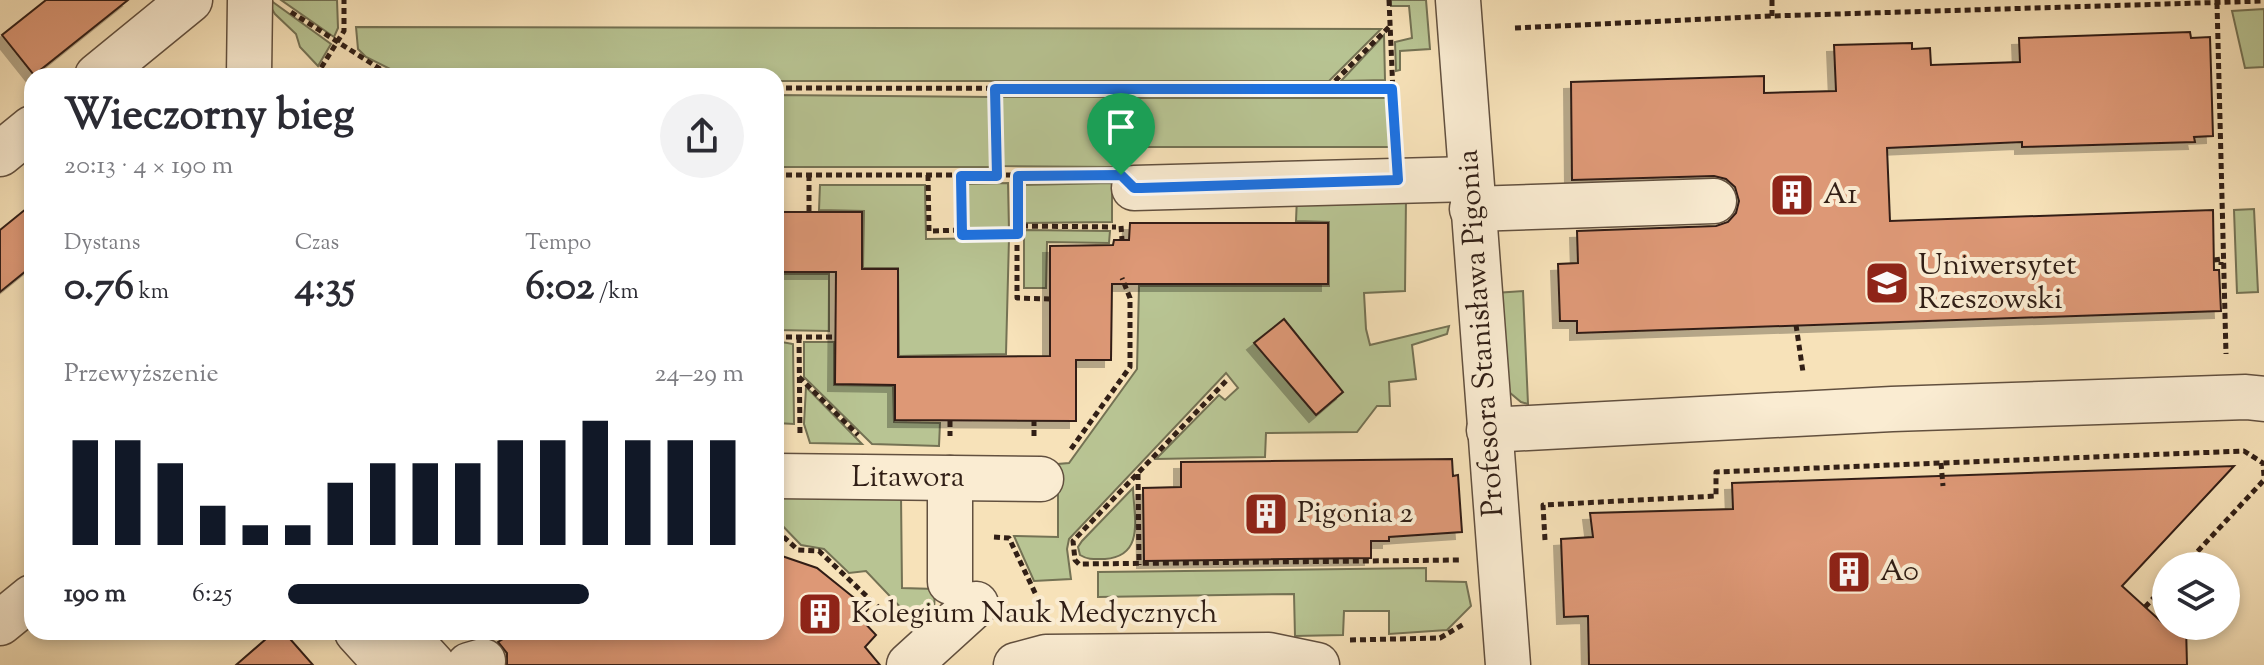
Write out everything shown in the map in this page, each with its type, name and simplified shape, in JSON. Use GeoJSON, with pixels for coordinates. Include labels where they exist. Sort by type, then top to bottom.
{"type":"FeatureCollection","features":[{"type":"Feature","properties":{"kind":"street"},"geometry":{"type":"LineString","coordinates":[[107,68],[190,0]]}},
{"type":"Feature","properties":{"kind":"street","name":"Profesora Stanisława Pigonia"},"geometry":{"type":"LineString","coordinates":[[1458,0],[1508,665]]}},
{"type":"Feature","properties":{"kind":"street"},"geometry":{"type":"LineString","coordinates":[[251,68],[268,4]]}},
{"type":"Feature","properties":{"kind":"street"},"geometry":{"type":"LineString","coordinates":[[0,154],[24,134]]}},
{"type":"Feature","properties":{"kind":"street"},"geometry":{"type":"LineString","coordinates":[[1128,207],[1398,180],[1471,194],[1714,201]]}},
{"type":"Feature","properties":{"kind":"street"},"geometry":{"type":"LineString","coordinates":[[1489,430],[1851,411],[2245,398]]}},
{"type":"Feature","properties":{"kind":"street","name":"Litawora"},"geometry":{"type":"LineString","coordinates":[[788,477],[1041,479]]}},
{"type":"Feature","properties":{"kind":"street"},"geometry":{"type":"LineString","coordinates":[[916,658],[963,593],[950,478]]}},
{"type":"Feature","properties":{"kind":"street"},"geometry":{"type":"LineString","coordinates":[[0,623],[24,604]]}},
{"type":"Feature","properties":{"kind":"street"},"geometry":{"type":"LineString","coordinates":[[381,640],[434,658]]}},
{"type":"Feature","properties":{"kind":"street"},"geometry":{"type":"LineString","coordinates":[[1021,663],[1332,653]]}},
{"type":"Feature","properties":{"kind":"path"},"geometry":{"type":"LineString","coordinates":[[320,68],[344,31],[344,0]]}},
{"type":"Feature","properties":{"kind":"path"},"geometry":{"type":"LineString","coordinates":[[1389,0],[1398,180]]}},
{"type":"Feature","properties":{"kind":"path"},"geometry":{"type":"LineString","coordinates":[[1772,0],[1772,16]]}},
{"type":"Feature","properties":{"kind":"path"},"geometry":{"type":"LineString","coordinates":[[1515,28],[1772,16],[2264,1]]}},
{"type":"Feature","properties":{"kind":"path"},"geometry":{"type":"LineString","coordinates":[[2217,3],[2224,296]]}},
{"type":"Feature","properties":{"kind":"path"},"geometry":{"type":"LineString","coordinates":[[268,4],[378,68]]}},
{"type":"Feature","properties":{"kind":"path"},"geometry":{"type":"LineString","coordinates":[[1327,89],[1390,26]]}},
{"type":"Feature","properties":{"kind":"path"},"geometry":{"type":"LineString","coordinates":[[784,88],[1392,89]]}},
{"type":"Feature","properties":{"kind":"path"},"geometry":{"type":"LineString","coordinates":[[995,89],[997,176]]}},
{"type":"Feature","properties":{"kind":"path"},"geometry":{"type":"LineString","coordinates":[[784,175],[1121,175],[1128,207],[1017,226]]}},
{"type":"Feature","properties":{"kind":"path"},"geometry":{"type":"LineString","coordinates":[[809,175],[809,212]]}},
{"type":"Feature","properties":{"kind":"path"},"geometry":{"type":"LineString","coordinates":[[928,175],[929,231],[962,230]]}},
{"type":"Feature","properties":{"kind":"path"},"geometry":{"type":"LineString","coordinates":[[961,176],[962,235],[1018,234]]}},
{"type":"Feature","properties":{"kind":"path"},"geometry":{"type":"LineString","coordinates":[[1018,176],[1017,298],[1050,299]]}},
{"type":"Feature","properties":{"kind":"path"},"geometry":{"type":"LineString","coordinates":[[2214,260],[2221,259],[2224,296],[2245,398],[2226,451]]}},
{"type":"Feature","properties":{"kind":"path"},"geometry":{"type":"LineString","coordinates":[[1041,479],[1067,454],[1130,367],[1130,298],[1122,278]]}},
{"type":"Feature","properties":{"kind":"path"},"geometry":{"type":"LineString","coordinates":[[1796,325],[1803,372]]}},
{"type":"Feature","properties":{"kind":"path"},"geometry":{"type":"LineString","coordinates":[[784,337],[835,337]]}},
{"type":"Feature","properties":{"kind":"path"},"geometry":{"type":"LineString","coordinates":[[788,477],[799,337]]}},
{"type":"Feature","properties":{"kind":"path"},"geometry":{"type":"LineString","coordinates":[[1226,381],[1073,541],[1075,560],[1079,564],[1373,563],[1501,576]]}},
{"type":"Feature","properties":{"kind":"path"},"geometry":{"type":"LineString","coordinates":[[1546,549],[1543,505],[1716,496],[1716,472],[2244,451],[2263,463],[2264,478],[2197,552]]}},
{"type":"Feature","properties":{"kind":"path"},"geometry":{"type":"LineString","coordinates":[[1941,463],[1943,486]]}},
{"type":"Feature","properties":{"kind":"path"},"geometry":{"type":"LineString","coordinates":[[1138,473],[1139,565]]}},
{"type":"Feature","properties":{"kind":"path"},"geometry":{"type":"LineString","coordinates":[[986,536],[1009,538],[1047,620],[1021,663]]}},
{"type":"Feature","properties":{"kind":"path"},"geometry":{"type":"LineString","coordinates":[[784,537],[798,550],[819,551],[916,658]]}},
{"type":"Feature","properties":{"kind":"path"},"geometry":{"type":"LineString","coordinates":[[1332,653],[1440,638],[1466,623],[1483,595],[1501,576]]}},
{"type":"Feature","properties":{"kind":"path"},"geometry":{"type":"LineString","coordinates":[[2145,607],[2152,600]]}},
{"type":"Feature","properties":{"kind":"green space"},"geometry":{"type":"Polygon","coordinates":[[[270,0],[331,44],[318,66],[300,47],[296,34],[275,14],[270,0]]]}},
{"type":"Feature","properties":{"kind":"green space"},"geometry":{"type":"Polygon","coordinates":[[[281,0],[337,0],[338,28],[334,37],[281,0]]]}},
{"type":"Feature","properties":{"kind":"green space"},"geometry":{"type":"Polygon","coordinates":[[[1391,0],[1426,0],[1430,49],[1400,51],[1400,70],[1396,71],[1395,42],[1412,38],[1409,6],[1391,6],[1391,0]]]}},
{"type":"Feature","properties":{"kind":"green space"},"geometry":{"type":"Polygon","coordinates":[[[2264,9],[2264,67],[2245,68],[2232,11],[2264,9]]]}},
{"type":"Feature","properties":{"kind":"green space"},"geometry":{"type":"Polygon","coordinates":[[[356,27],[1381,29],[1329,81],[784,81],[784,68],[388,68],[366,57],[358,49],[356,27]]]}},
{"type":"Feature","properties":{"kind":"green space"},"geometry":{"type":"Polygon","coordinates":[[[1384,35],[1385,80],[1341,81],[1384,35]]]}},
{"type":"Feature","properties":{"kind":"green space"},"geometry":{"type":"Polygon","coordinates":[[[784,95],[991,97],[990,167],[784,167],[784,95]]]}},
{"type":"Feature","properties":{"kind":"green space"},"geometry":{"type":"Polygon","coordinates":[[[999,97],[1112,97],[1114,167],[1001,166],[999,97]]]}},
{"type":"Feature","properties":{"kind":"green space"},"geometry":{"type":"Polygon","coordinates":[[[1123,98],[1388,98],[1390,147],[1125,147],[1123,98]]]}},
{"type":"Feature","properties":{"kind":"green space"},"geometry":{"type":"Polygon","coordinates":[[[1008,183],[1009,231],[964,232],[964,184],[1008,183]]]}},
{"type":"Feature","properties":{"kind":"green space"},"geometry":{"type":"Polygon","coordinates":[[[1112,183],[1112,222],[1023,223],[1023,185],[1112,183]]]}},
{"type":"Feature","properties":{"kind":"green space"},"geometry":{"type":"Polygon","coordinates":[[[820,185],[925,185],[926,239],[1009,238],[1006,354],[899,356],[898,268],[863,268],[864,211],[819,210],[820,185]]]}},
{"type":"Feature","properties":{"kind":"green space"},"geometry":{"type":"Polygon","coordinates":[[[1297,197],[1406,198],[1405,291],[1364,293],[1370,345],[1449,326],[1447,334],[1412,345],[1416,379],[1389,382],[1390,406],[1377,406],[1357,432],[1266,433],[1265,457],[1156,459],[1219,395],[1225,400],[1238,388],[1226,373],[1069,539],[1067,549],[1071,579],[1034,581],[1014,536],[1058,537],[1058,464],[1069,463],[1137,369],[1139,286],[1329,286],[1329,222],[1296,221],[1297,197]]]}},
{"type":"Feature","properties":{"kind":"green space"},"geometry":{"type":"Polygon","coordinates":[[[2254,209],[2258,292],[2237,293],[2234,210],[2254,209]]]}},
{"type":"Feature","properties":{"kind":"green space"},"geometry":{"type":"Polygon","coordinates":[[[1024,230],[1110,231],[1109,243],[1047,242],[1046,288],[1024,288],[1024,230]]]}},
{"type":"Feature","properties":{"kind":"green space"},"geometry":{"type":"Polygon","coordinates":[[[784,274],[829,274],[829,331],[784,330],[784,274]]]}},
{"type":"Feature","properties":{"kind":"green space"},"geometry":{"type":"Polygon","coordinates":[[[1523,291],[1528,404],[1509,392],[1495,293],[1523,291]]]}},
{"type":"Feature","properties":{"kind":"green space"},"geometry":{"type":"Polygon","coordinates":[[[784,342],[793,344],[794,424],[784,423],[784,342]]]}},
{"type":"Feature","properties":{"kind":"green space"},"geometry":{"type":"Polygon","coordinates":[[[804,342],[834,342],[834,385],[893,386],[894,422],[940,423],[939,446],[872,444],[804,377],[804,342]]]}},
{"type":"Feature","properties":{"kind":"green space"},"geometry":{"type":"Polygon","coordinates":[[[806,387],[862,444],[810,443],[804,424],[806,387]]]}},
{"type":"Feature","properties":{"kind":"green space"},"geometry":{"type":"Polygon","coordinates":[[[1133,488],[1134,534],[1126,551],[1105,559],[1080,555],[1078,547],[1082,541],[1133,488]]]}},
{"type":"Feature","properties":{"kind":"green space"},"geometry":{"type":"Polygon","coordinates":[[[784,495],[901,495],[902,588],[935,589],[934,611],[904,611],[866,571],[849,573],[824,549],[801,545],[784,527],[784,495]]]}},
{"type":"Feature","properties":{"kind":"green space"},"geometry":{"type":"Polygon","coordinates":[[[1426,568],[1426,581],[1466,582],[1471,606],[1447,630],[1389,634],[1389,611],[1344,611],[1343,635],[1295,636],[1294,594],[1098,597],[1098,572],[1426,568]]]}},
{"type":"Feature","properties":{"kind":"building"},"geometry":{"type":"Polygon","coordinates":[[[46,0],[128,0],[43,68],[28,68],[2,35],[46,0]]]}},
{"type":"Feature","properties":{"kind":"building","name":"A1"},"geometry":{"type":"Polygon","coordinates":[[[2190,32],[2191,38],[2210,37],[2213,136],[2194,137],[2195,142],[2022,147],[2022,142],[1887,148],[1890,221],[2213,210],[2214,270],[2219,270],[2221,311],[1577,333],[1577,321],[1560,321],[1558,264],[1578,263],[1577,231],[1716,226],[1728,222],[1736,213],[1739,201],[1735,187],[1726,179],[1714,176],[1572,180],[1571,82],[1764,76],[1764,93],[1836,91],[1834,45],[1912,43],[1912,49],[1930,48],[1931,65],[2020,62],[2019,38],[2190,32]]]}},
{"type":"Feature","properties":{"kind":"building"},"geometry":{"type":"Polygon","coordinates":[[[24,210],[24,272],[0,292],[0,230],[24,210]]]}},
{"type":"Feature","properties":{"kind":"building"},"geometry":{"type":"Polygon","coordinates":[[[784,212],[862,212],[862,269],[898,269],[898,357],[1050,356],[1050,246],[1113,245],[1114,240],[1129,240],[1130,223],[1328,223],[1328,284],[1112,284],[1111,360],[1076,360],[1076,421],[895,420],[895,385],[835,384],[836,272],[784,272],[784,212]]]}},
{"type":"Feature","properties":{"kind":"building"},"geometry":{"type":"Polygon","coordinates":[[[1284,319],[1343,392],[1316,415],[1254,343],[1284,319]]]}},
{"type":"Feature","properties":{"kind":"building","name":"Pigonia 2"},"geometry":{"type":"Polygon","coordinates":[[[1452,459],[1453,476],[1458,475],[1462,532],[1371,541],[1371,558],[1144,561],[1143,488],[1181,487],[1181,462],[1452,459]]]}},
{"type":"Feature","properties":{"kind":"building","name":"A0"},"geometry":{"type":"Polygon","coordinates":[[[2234,466],[2122,586],[2152,613],[2152,640],[2186,640],[2187,665],[1589,665],[1588,616],[1564,617],[1561,539],[1593,537],[1590,513],[1733,509],[1732,483],[2234,466]]]}},
{"type":"Feature","properties":{"kind":"building","name":"Kolegium Nauk Medycznych"},"geometry":{"type":"Polygon","coordinates":[[[784,557],[817,568],[868,609],[860,618],[876,635],[865,647],[880,665],[507,665],[507,653],[498,642],[784,640],[784,557]]]}},
{"type":"Feature","properties":{"kind":"building"},"geometry":{"type":"Polygon","coordinates":[[[265,640],[291,640],[313,665],[236,665],[265,640]]]}},
{"type":"Feature","properties":{"kind":"place","name":"A1"},"geometry":{"type":"Point","coordinates":[1792,195]}},
{"type":"Feature","properties":{"kind":"place","name":"Uniwersytet Rzeszowski"},"geometry":{"type":"Point","coordinates":[1887,283]}},
{"type":"Feature","properties":{"kind":"place","name":"Pigonia 2"},"geometry":{"type":"Point","coordinates":[1266,514]}},
{"type":"Feature","properties":{"kind":"place","name":"A0"},"geometry":{"type":"Point","coordinates":[1849,572]}},
{"type":"Feature","properties":{"kind":"place","name":"Kolegium Nauk Medycznych"},"geometry":{"type":"Point","coordinates":[820,614]}},
{"type":"Feature","properties":{"kind":"route"},"geometry":{"type":"LineString","coordinates":[[995,89],[1392,89],[1398,180],[1134,188],[1121,175],[1018,176],[1018,234],[962,235],[961,176],[997,176],[995,89]]}}]}
